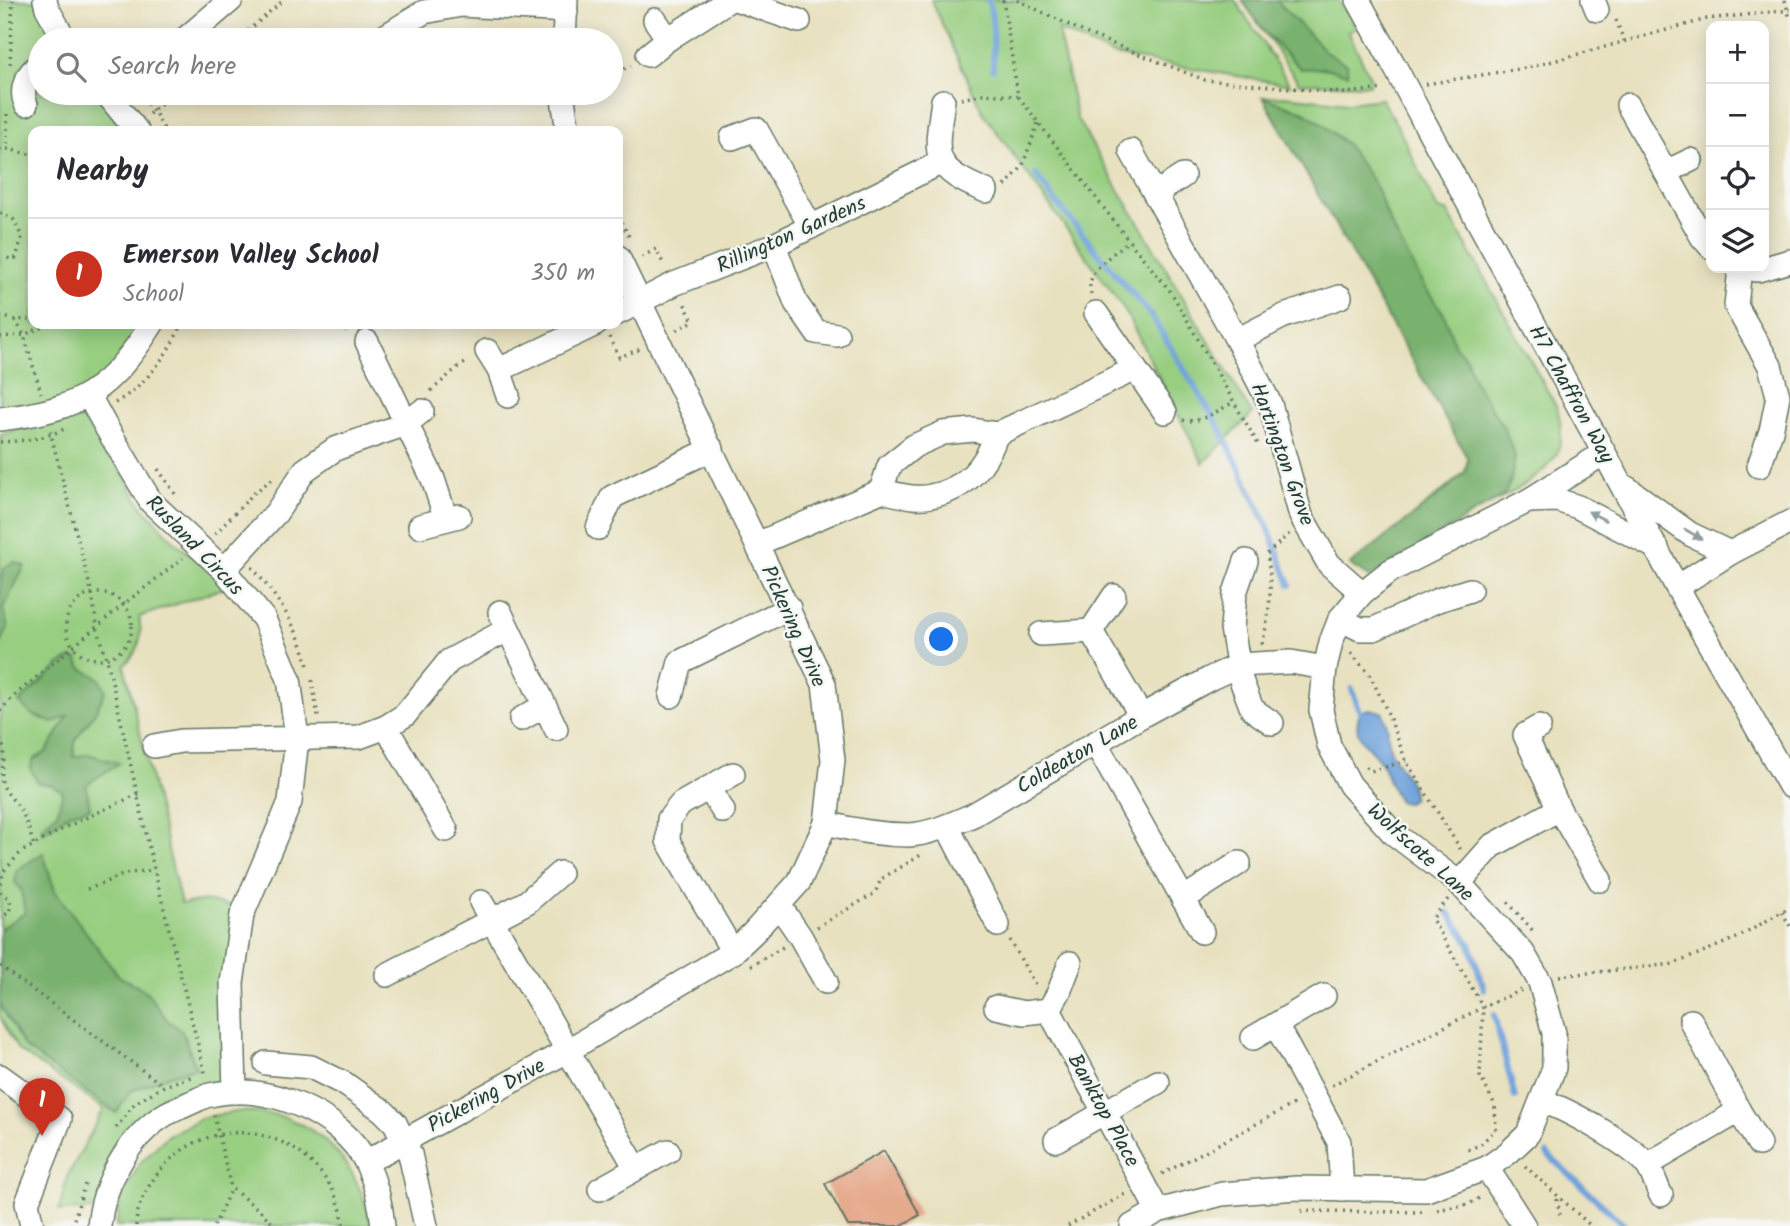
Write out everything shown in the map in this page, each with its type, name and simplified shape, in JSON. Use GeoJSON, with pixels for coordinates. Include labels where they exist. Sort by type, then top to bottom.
{"type":"FeatureCollection","features":[{"type":"Feature","properties":{"kind":"street"},"geometry":{"type":"LineString","coordinates":[[45,0],[58,28]]}},
{"type":"Feature","properties":{"kind":"street"},"geometry":{"type":"LineString","coordinates":[[198,28],[231,0]]}},
{"type":"Feature","properties":{"kind":"street"},"geometry":{"type":"LineString","coordinates":[[648,55],[661,29],[729,0]]}},
{"type":"Feature","properties":{"kind":"street"},"geometry":{"type":"LineString","coordinates":[[738,0],[794,12]]}},
{"type":"Feature","properties":{"kind":"street","name":"H7 Chaffron Way"},"geometry":{"type":"LineString","coordinates":[[1358,0],[1395,77],[1422,118],[1619,482],[1790,786]]}},
{"type":"Feature","properties":{"kind":"street"},"geometry":{"type":"LineString","coordinates":[[393,28],[420,6],[566,5],[565,28]]}},
{"type":"Feature","properties":{"kind":"street"},"geometry":{"type":"LineString","coordinates":[[26,104],[23,98],[28,76]]}},
{"type":"Feature","properties":{"kind":"street"},"geometry":{"type":"LineString","coordinates":[[943,101],[937,143],[940,163],[959,180],[986,191]]}},
{"type":"Feature","properties":{"kind":"street"},"geometry":{"type":"LineString","coordinates":[[1628,104],[1706,241]]}},
{"type":"Feature","properties":{"kind":"street"},"geometry":{"type":"LineString","coordinates":[[120,105],[134,126]]}},
{"type":"Feature","properties":{"kind":"street"},"geometry":{"type":"LineString","coordinates":[[564,105],[567,126]]}},
{"type":"Feature","properties":{"kind":"street"},"geometry":{"type":"LineString","coordinates":[[732,138],[756,129],[811,227]]}},
{"type":"Feature","properties":{"kind":"street","name":"Hartington Grove"},"geometry":{"type":"LineString","coordinates":[[1131,151],[1270,404],[1301,516],[1329,564],[1362,593]]}},
{"type":"Feature","properties":{"kind":"street"},"geometry":{"type":"LineString","coordinates":[[1666,172],[1691,160]]}},
{"type":"Feature","properties":{"kind":"street","name":"Rillington Gardens"},"geometry":{"type":"LineString","coordinates":[[623,310],[674,284],[774,245],[940,163]]}},
{"type":"Feature","properties":{"kind":"street"},"geometry":{"type":"LineString","coordinates":[[1155,194],[1183,176]]}},
{"type":"Feature","properties":{"kind":"street"},"geometry":{"type":"LineString","coordinates":[[774,245],[796,303],[816,332],[836,335]]}},
{"type":"Feature","properties":{"kind":"street"},"geometry":{"type":"LineString","coordinates":[[1769,267],[1790,261]]}},
{"type":"Feature","properties":{"kind":"street","name":"Pickering Drive"},"geometry":{"type":"LineString","coordinates":[[366,1162],[567,1051],[733,952],[799,882],[826,823],[833,760],[824,684],[623,268]]}},
{"type":"Feature","properties":{"kind":"street"},"geometry":{"type":"LineString","coordinates":[[1739,273],[1736,306],[1770,366],[1778,396],[1771,431],[1759,466]]}},
{"type":"Feature","properties":{"kind":"street"},"geometry":{"type":"LineString","coordinates":[[1237,340],[1284,316],[1331,308]]}},
{"type":"Feature","properties":{"kind":"street"},"geometry":{"type":"LineString","coordinates":[[1096,313],[1165,412]]}},
{"type":"Feature","properties":{"kind":"street"},"geometry":{"type":"LineString","coordinates":[[0,419],[46,412],[89,396],[124,365],[149,329]]}},
{"type":"Feature","properties":{"kind":"street"},"geometry":{"type":"LineString","coordinates":[[509,396],[493,361],[582,329]]}},
{"type":"Feature","properties":{"kind":"street"},"geometry":{"type":"LineString","coordinates":[[368,342],[414,418],[433,479],[452,518],[419,526]]}},
{"type":"Feature","properties":{"kind":"street"},"geometry":{"type":"LineString","coordinates":[[881,491],[889,466],[914,446],[943,433],[973,430],[997,434],[1136,369]]}},
{"type":"Feature","properties":{"kind":"street","name":"Rusland Circus"},"geometry":{"type":"LineString","coordinates":[[89,396],[151,502],[224,570],[264,619],[289,679],[297,738],[290,802],[242,915],[232,983],[236,1092]]}},
{"type":"Feature","properties":{"kind":"street"},"geometry":{"type":"LineString","coordinates":[[224,570],[276,513],[305,470],[335,449],[414,418]]}},
{"type":"Feature","properties":{"kind":"street"},"geometry":{"type":"LineString","coordinates":[[757,544],[881,491],[910,497],[930,497],[953,488],[975,474],[988,456],[997,434]]}},
{"type":"Feature","properties":{"kind":"street"},"geometry":{"type":"LineString","coordinates":[[598,528],[612,498],[712,449]]}},
{"type":"Feature","properties":{"kind":"street","name":"Wolfscote Lane"},"geometry":{"type":"LineString","coordinates":[[1132,1226],[1158,1211],[1222,1194],[1297,1188],[1426,1190],[1492,1177],[1508,1153],[1528,1133],[1554,1068],[1550,978],[1523,953],[1466,875],[1393,833],[1350,785],[1329,745],[1321,710],[1325,668],[1340,619],[1362,593],[1390,571],[1528,501],[1604,453]]}},
{"type":"Feature","properties":{"kind":"street"},"geometry":{"type":"LineString","coordinates":[[1619,482],[1690,534],[1730,553]]}},
{"type":"Feature","properties":{"kind":"street"},"geometry":{"type":"LineString","coordinates":[[1528,501],[1557,500],[1578,507],[1657,548]]}},
{"type":"Feature","properties":{"kind":"street"},"geometry":{"type":"LineString","coordinates":[[1677,587],[1730,553],[1790,522]]}},
{"type":"Feature","properties":{"kind":"street"},"geometry":{"type":"LineString","coordinates":[[1256,557],[1235,593],[1232,628],[1241,680],[1252,709],[1272,723]]}},
{"type":"Feature","properties":{"kind":"street"},"geometry":{"type":"LineString","coordinates":[[1340,619],[1360,629],[1374,629],[1414,610],[1470,590]]}},
{"type":"Feature","properties":{"kind":"street"},"geometry":{"type":"LineString","coordinates":[[1091,631],[1114,596]]}},
{"type":"Feature","properties":{"kind":"street"},"geometry":{"type":"LineString","coordinates":[[671,696],[680,662],[789,608]]}},
{"type":"Feature","properties":{"kind":"street"},"geometry":{"type":"LineString","coordinates":[[154,746],[180,733],[297,738],[359,737],[386,727],[405,715],[449,661],[504,621],[556,729]]}},
{"type":"Feature","properties":{"kind":"street"},"geometry":{"type":"LineString","coordinates":[[1041,634],[1091,631]]}},
{"type":"Feature","properties":{"kind":"street"},"geometry":{"type":"LineString","coordinates":[[1091,631],[1141,716]]}},
{"type":"Feature","properties":{"kind":"street","name":"Coldeaton Lane"},"geometry":{"type":"LineString","coordinates":[[826,823],[851,830],[911,835],[947,826],[973,815],[1141,716],[1239,665],[1291,662],[1325,668]]}},
{"type":"Feature","properties":{"kind":"street"},"geometry":{"type":"LineString","coordinates":[[521,719],[544,706]]}},
{"type":"Feature","properties":{"kind":"street"},"geometry":{"type":"LineString","coordinates":[[386,727],[438,796],[446,830]]}},
{"type":"Feature","properties":{"kind":"street"},"geometry":{"type":"LineString","coordinates":[[1539,727],[1525,735],[1559,808],[1600,880]]}},
{"type":"Feature","properties":{"kind":"street"},"geometry":{"type":"LineString","coordinates":[[1096,744],[1202,932]]}},
{"type":"Feature","properties":{"kind":"street"},"geometry":{"type":"LineString","coordinates":[[733,774],[681,804],[669,820],[668,841],[733,952]]}},
{"type":"Feature","properties":{"kind":"street"},"geometry":{"type":"LineString","coordinates":[[709,789],[723,811]]}},
{"type":"Feature","properties":{"kind":"street"},"geometry":{"type":"LineString","coordinates":[[1466,875],[1492,846],[1559,808]]}},
{"type":"Feature","properties":{"kind":"street"},"geometry":{"type":"LineString","coordinates":[[947,826],[999,925]]}},
{"type":"Feature","properties":{"kind":"street"},"geometry":{"type":"LineString","coordinates":[[1183,899],[1239,863]]}},
{"type":"Feature","properties":{"kind":"street"},"geometry":{"type":"LineString","coordinates":[[387,975],[486,911],[527,902],[560,873]]}},
{"type":"Feature","properties":{"kind":"street"},"geometry":{"type":"LineString","coordinates":[[779,905],[826,983]]}},
{"type":"Feature","properties":{"kind":"street"},"geometry":{"type":"LineString","coordinates":[[486,911],[636,1168]]}},
{"type":"Feature","properties":{"kind":"street"},"geometry":{"type":"LineString","coordinates":[[996,1007],[1024,1013],[1049,1010],[1070,963]]}},
{"type":"Feature","properties":{"kind":"street"},"geometry":{"type":"LineString","coordinates":[[1253,1038],[1324,996]]}},
{"type":"Feature","properties":{"kind":"street","name":"Banktop Place"},"geometry":{"type":"LineString","coordinates":[[1049,1010],[1158,1211]]}},
{"type":"Feature","properties":{"kind":"street"},"geometry":{"type":"LineString","coordinates":[[1691,1021],[1759,1144]]}},
{"type":"Feature","properties":{"kind":"street"},"geometry":{"type":"LineString","coordinates":[[1276,1025],[1339,1142],[1342,1189]]}},
{"type":"Feature","properties":{"kind":"street","name":"Pickering Drive"},"geometry":{"type":"LineString","coordinates":[[266,1063],[311,1067],[345,1084],[395,1123],[410,1154],[426,1226]]}},
{"type":"Feature","properties":{"kind":"street"},"geometry":{"type":"LineString","coordinates":[[0,1076],[60,1119],[27,1203],[32,1226]]}},
{"type":"Feature","properties":{"kind":"street"},"geometry":{"type":"LineString","coordinates":[[1056,1140],[1158,1082]]}},
{"type":"Feature","properties":{"kind":"street"},"geometry":{"type":"LineString","coordinates":[[93,1225],[109,1184],[131,1144],[164,1115],[209,1095],[236,1092],[274,1096],[314,1111],[345,1136],[366,1162],[380,1199],[383,1226]]}},
{"type":"Feature","properties":{"kind":"street"},"geometry":{"type":"LineString","coordinates":[[1542,1101],[1563,1108],[1621,1144],[1647,1165],[1661,1195]]}},
{"type":"Feature","properties":{"kind":"street"},"geometry":{"type":"LineString","coordinates":[[1647,1165],[1739,1111]]}},
{"type":"Feature","properties":{"kind":"street"},"geometry":{"type":"LineString","coordinates":[[600,1189],[668,1151]]}},
{"type":"Feature","properties":{"kind":"street"},"geometry":{"type":"LineString","coordinates":[[1492,1177],[1524,1226]]}},
{"type":"Feature","properties":{"kind":"path"},"geometry":{"type":"LineString","coordinates":[[251,28],[284,0]]}},
{"type":"Feature","properties":{"kind":"path"},"geometry":{"type":"LineString","coordinates":[[1003,0],[1018,96],[1171,292],[1260,447]]}},
{"type":"Feature","properties":{"kind":"path"},"geometry":{"type":"LineString","coordinates":[[1017,0],[1088,34],[1205,80],[1344,93],[1395,77]]}},
{"type":"Feature","properties":{"kind":"path"},"geometry":{"type":"LineString","coordinates":[[1785,0],[1790,19]]}},
{"type":"Feature","properties":{"kind":"path"},"geometry":{"type":"LineString","coordinates":[[1420,85],[1531,67],[1707,19],[1789,10]]}},
{"type":"Feature","properties":{"kind":"path"},"geometry":{"type":"LineString","coordinates":[[943,101],[983,94],[1018,96]]}},
{"type":"Feature","properties":{"kind":"path"},"geometry":{"type":"LineString","coordinates":[[149,105],[162,126]]}},
{"type":"Feature","properties":{"kind":"path"},"geometry":{"type":"LineString","coordinates":[[139,126],[161,105]]}},
{"type":"Feature","properties":{"kind":"path"},"geometry":{"type":"LineString","coordinates":[[986,191],[999,190],[1010,183],[1022,167],[1038,123]]}},
{"type":"Feature","properties":{"kind":"path"},"geometry":{"type":"LineString","coordinates":[[0,150],[28,154]]}},
{"type":"Feature","properties":{"kind":"path"},"geometry":{"type":"LineString","coordinates":[[0,213],[14,220],[22,237],[16,258],[3,256]]}},
{"type":"Feature","properties":{"kind":"path"},"geometry":{"type":"LineString","coordinates":[[1096,313],[1089,288],[1097,268],[1129,241]]}},
{"type":"Feature","properties":{"kind":"path"},"geometry":{"type":"LineString","coordinates":[[0,316],[15,320],[28,319]]}},
{"type":"Feature","properties":{"kind":"path"},"geometry":{"type":"LineString","coordinates":[[15,320],[24,335],[46,412],[92,594],[97,627],[107,659],[231,1188],[214,1226]]}},
{"type":"Feature","properties":{"kind":"path"},"geometry":{"type":"LineString","coordinates":[[0,337],[24,335],[38,329]]}},
{"type":"Feature","properties":{"kind":"path"},"geometry":{"type":"LineString","coordinates":[[1198,420],[1234,402]]}},
{"type":"Feature","properties":{"kind":"path"},"geometry":{"type":"LineString","coordinates":[[1256,557],[1280,540]]}},
{"type":"Feature","properties":{"kind":"path"},"geometry":{"type":"LineString","coordinates":[[0,711],[124,604],[197,547]]}},
{"type":"Feature","properties":{"kind":"path"},"geometry":{"type":"LineString","coordinates":[[92,594],[109,594],[124,604],[133,624],[126,646],[107,659],[88,658],[73,647],[68,637],[68,615],[73,605],[92,594]]}},
{"type":"Feature","properties":{"kind":"path"},"geometry":{"type":"LineString","coordinates":[[1331,642],[1350,653],[1370,675],[1406,761],[1466,875],[1432,919],[1483,1007],[1480,1076],[1495,1105],[1496,1129],[1508,1153],[1591,1226]]}},
{"type":"Feature","properties":{"kind":"path"},"geometry":{"type":"LineString","coordinates":[[0,739],[5,749],[1,777],[8,794],[20,809],[34,846]]}},
{"type":"Feature","properties":{"kind":"path"},"geometry":{"type":"LineString","coordinates":[[1379,770],[1406,761]]}},
{"type":"Feature","properties":{"kind":"path"},"geometry":{"type":"LineString","coordinates":[[0,884],[4,872],[21,852],[68,826],[138,794]]}},
{"type":"Feature","properties":{"kind":"path"},"geometry":{"type":"LineString","coordinates":[[800,936],[876,893],[881,879],[925,853]]}},
{"type":"Feature","properties":{"kind":"path"},"geometry":{"type":"LineString","coordinates":[[87,889],[127,874],[155,869]]}},
{"type":"Feature","properties":{"kind":"path"},"geometry":{"type":"LineString","coordinates":[[0,892],[11,904],[9,913],[0,918]]}},
{"type":"Feature","properties":{"kind":"path"},"geometry":{"type":"LineString","coordinates":[[1500,895],[1528,923],[1535,934]]}},
{"type":"Feature","properties":{"kind":"path"},"geometry":{"type":"LineString","coordinates":[[1068,1226],[1483,1007],[1550,978],[1674,964],[1739,937],[1790,907]]}},
{"type":"Feature","properties":{"kind":"path"},"geometry":{"type":"LineString","coordinates":[[1782,912],[1790,926]]}},
{"type":"Feature","properties":{"kind":"path"},"geometry":{"type":"LineString","coordinates":[[999,925],[1005,930],[1049,1010]]}},
{"type":"Feature","properties":{"kind":"path"},"geometry":{"type":"LineString","coordinates":[[0,966],[164,1086]]}},
{"type":"Feature","properties":{"kind":"path"},"geometry":{"type":"LineString","coordinates":[[1550,978],[1564,987]]}},
{"type":"Feature","properties":{"kind":"path"},"geometry":{"type":"LineString","coordinates":[[1457,1156],[1481,1144],[1496,1129]]}},
{"type":"Feature","properties":{"kind":"path"},"geometry":{"type":"LineString","coordinates":[[136,1226],[146,1189],[164,1163],[189,1144],[219,1134],[252,1133],[285,1142],[312,1161],[332,1188],[343,1226]]}},
{"type":"Feature","properties":{"kind":"path"},"geometry":{"type":"LineString","coordinates":[[1296,1211],[1420,1213],[1469,1204],[1492,1177]]}},
{"type":"Feature","properties":{"kind":"path"},"geometry":{"type":"LineString","coordinates":[[231,1188],[263,1213],[274,1226]]}},
{"type":"Feature","properties":{"kind":"path"},"geometry":{"type":"LineString","coordinates":[[1557,1197],[1560,1215]]}},
{"type":"Feature","properties":{"kind":"green space"},"geometry":{"type":"Polygon","coordinates":[[[0,0],[50,0],[64,28],[28,28],[28,105],[116,105],[130,126],[28,126],[28,329],[141,329],[124,365],[46,412],[0,407],[0,0]]]}},
{"type":"Feature","properties":{"kind":"green space"},"geometry":{"type":"Polygon","coordinates":[[[931,0],[1235,0],[1290,85],[1113,55],[1058,30],[1077,119],[1252,414],[1203,463],[1124,309],[982,111],[931,0]]]}},
{"type":"Feature","properties":{"kind":"green space"},"geometry":{"type":"Polygon","coordinates":[[[1242,0],[1338,0],[1357,28],[1348,31],[1371,79],[1369,85],[1299,83],[1242,0]]]}},
{"type":"Feature","properties":{"kind":"green space"},"geometry":{"type":"Polygon","coordinates":[[[1242,0],[1276,0],[1327,53],[1346,64],[1348,74],[1325,68],[1301,69],[1266,34],[1242,0]]]}},
{"type":"Feature","properties":{"kind":"green space"},"geometry":{"type":"Polygon","coordinates":[[[1284,96],[1348,103],[1381,99],[1397,125],[1438,210],[1447,211],[1557,408],[1561,430],[1558,451],[1553,460],[1534,478],[1510,494],[1466,513],[1396,530],[1465,472],[1468,459],[1263,97],[1284,96]]]}},
{"type":"Feature","properties":{"kind":"green space"},"geometry":{"type":"Polygon","coordinates":[[[1263,97],[1304,112],[1321,123],[1347,145],[1374,183],[1392,227],[1424,286],[1444,314],[1455,346],[1466,358],[1474,380],[1505,430],[1515,457],[1511,480],[1504,495],[1369,577],[1350,565],[1448,488],[1465,472],[1468,459],[1263,97]]]}},
{"type":"Feature","properties":{"kind":"green space"},"geometry":{"type":"Polygon","coordinates":[[[74,417],[94,426],[141,505],[175,542],[215,575],[224,588],[139,617],[139,643],[134,655],[124,665],[181,904],[204,901],[236,907],[228,1064],[217,1086],[157,1112],[95,1210],[59,1211],[67,1177],[104,1109],[18,1050],[0,1017],[0,437],[4,433],[74,417]]]}},
{"type":"Feature","properties":{"kind":"green space"},"geometry":{"type":"Polygon","coordinates":[[[14,562],[25,566],[3,608],[8,628],[0,646],[0,583],[4,568],[14,562]]]}},
{"type":"Feature","properties":{"kind":"green space"},"geometry":{"type":"Polygon","coordinates":[[[72,658],[77,660],[81,668],[99,678],[106,690],[96,711],[76,739],[73,757],[88,754],[119,763],[86,785],[90,808],[70,813],[42,833],[42,827],[57,813],[63,792],[52,785],[38,783],[30,768],[34,759],[46,752],[68,716],[52,723],[31,714],[19,702],[62,663],[72,658]]]}},
{"type":"Feature","properties":{"kind":"green space"},"geometry":{"type":"Polygon","coordinates":[[[43,853],[55,891],[119,976],[146,991],[168,1021],[182,1031],[196,1068],[131,1091],[116,1113],[24,1047],[0,1004],[0,929],[25,913],[21,890],[15,882],[17,870],[43,853]]]}},
{"type":"Feature","properties":{"kind":"green space"},"geometry":{"type":"Polygon","coordinates":[[[242,1111],[280,1116],[298,1123],[329,1144],[352,1173],[371,1226],[116,1226],[121,1198],[140,1163],[168,1135],[204,1117],[242,1111]]]}},
{"type":"Feature","properties":{"kind":"water"},"geometry":{"type":"Polygon","coordinates":[[[1369,709],[1382,712],[1385,718],[1392,754],[1413,792],[1413,798],[1408,803],[1400,802],[1397,798],[1379,759],[1360,737],[1357,722],[1360,712],[1369,709]]]}},
{"type":"Feature","properties":{"kind":"building"},"geometry":{"type":"Polygon","coordinates":[[[884,1151],[920,1215],[900,1226],[848,1226],[825,1184],[884,1151]]]}},
{"type":"Feature","properties":{"kind":"waterway"},"geometry":{"type":"LineString","coordinates":[[988,0],[993,25],[993,69]]}},
{"type":"Feature","properties":{"kind":"waterway"},"geometry":{"type":"LineString","coordinates":[[1036,175],[1152,317],[1220,428],[1268,527],[1290,585]]}},
{"type":"Feature","properties":{"kind":"waterway"},"geometry":{"type":"LineString","coordinates":[[1352,689],[1360,712]]}},
{"type":"Feature","properties":{"kind":"waterway"},"geometry":{"type":"LineString","coordinates":[[1448,912],[1470,944],[1484,989]]}},
{"type":"Feature","properties":{"kind":"waterway"},"geometry":{"type":"LineString","coordinates":[[1494,1015],[1515,1097]]}},
{"type":"Feature","properties":{"kind":"waterway"},"geometry":{"type":"LineString","coordinates":[[1547,1154],[1625,1226]]}},
{"type":"Feature","properties":{"kind":"place","name":"Emerson Valley School"},"geometry":{"type":"Point","coordinates":[42,1136]}}]}
